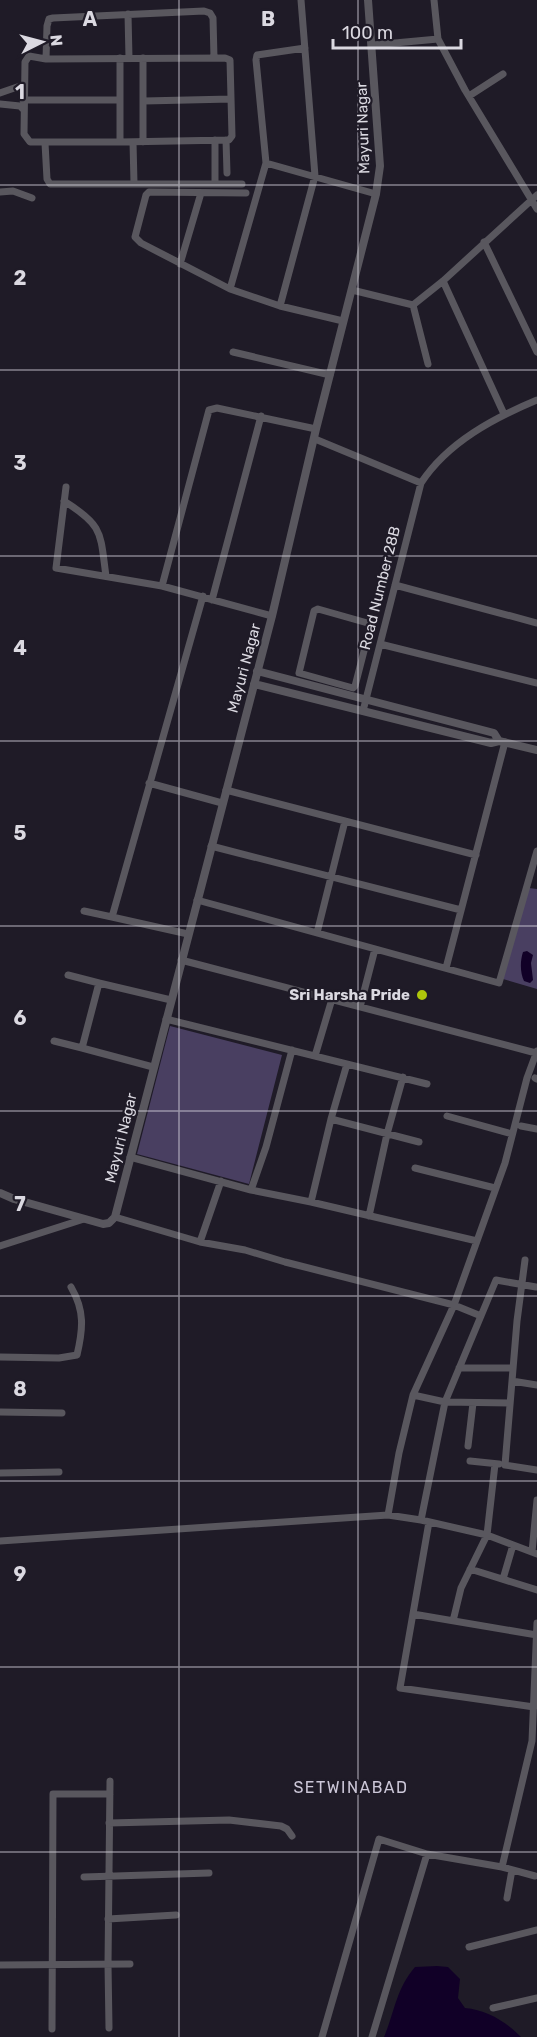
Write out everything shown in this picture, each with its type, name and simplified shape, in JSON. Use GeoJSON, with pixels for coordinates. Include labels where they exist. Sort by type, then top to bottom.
{"type":"FeatureCollection","features":[{"type":"Feature","properties":{"kind":"street"},"geometry":{"type":"LineString","coordinates":[[280,306],[315,176],[301,0]]}},
{"type":"Feature","properties":{"kind":"street","name":"Mayuri Nagar"},"geometry":{"type":"LineString","coordinates":[[115,1217],[272,616],[342,321],[376,194],[380,166],[368,0]]}},
{"type":"Feature","properties":{"kind":"street"},"geometry":{"type":"LineString","coordinates":[[434,0],[438,39],[469,96],[534,197],[537,209]]}},
{"type":"Feature","properties":{"kind":"street"},"geometry":{"type":"LineString","coordinates":[[46,59],[49,19],[204,11],[210,13],[213,18],[214,58]]}},
{"type":"Feature","properties":{"kind":"street"},"geometry":{"type":"LineString","coordinates":[[128,14],[129,57]]}},
{"type":"Feature","properties":{"kind":"street"},"geometry":{"type":"LineString","coordinates":[[373,45],[438,39]]}},
{"type":"Feature","properties":{"kind":"street"},"geometry":{"type":"LineString","coordinates":[[230,289],[266,163],[257,55],[305,48]]}},
{"type":"Feature","properties":{"kind":"street"},"geometry":{"type":"LineString","coordinates":[[27,57],[46,59],[129,57],[225,58],[230,60],[232,136],[229,140],[30,142],[24,134],[23,109],[23,85],[27,57]]}},
{"type":"Feature","properties":{"kind":"street"},"geometry":{"type":"LineString","coordinates":[[120,57],[120,142]]}},
{"type":"Feature","properties":{"kind":"street"},"geometry":{"type":"LineString","coordinates":[[143,58],[143,142]]}},
{"type":"Feature","properties":{"kind":"street"},"geometry":{"type":"LineString","coordinates":[[469,96],[503,74]]}},
{"type":"Feature","properties":{"kind":"street"},"geometry":{"type":"LineString","coordinates":[[0,93],[23,85]]}},
{"type":"Feature","properties":{"kind":"street"},"geometry":{"type":"LineString","coordinates":[[144,101],[231,99]]}},
{"type":"Feature","properties":{"kind":"street"},"geometry":{"type":"LineString","coordinates":[[23,100],[120,100]]}},
{"type":"Feature","properties":{"kind":"street"},"geometry":{"type":"LineString","coordinates":[[0,104],[20,106],[23,109]]}},
{"type":"Feature","properties":{"kind":"street"},"geometry":{"type":"LineString","coordinates":[[215,140],[215,184]]}},
{"type":"Feature","properties":{"kind":"street"},"geometry":{"type":"LineString","coordinates":[[226,140],[227,173]]}},
{"type":"Feature","properties":{"kind":"street"},"geometry":{"type":"LineString","coordinates":[[45,142],[47,179],[50,184],[242,184]]}},
{"type":"Feature","properties":{"kind":"street"},"geometry":{"type":"LineString","coordinates":[[133,142],[134,183]]}},
{"type":"Feature","properties":{"kind":"street"},"geometry":{"type":"LineString","coordinates":[[266,163],[376,194]]}},
{"type":"Feature","properties":{"kind":"street"},"geometry":{"type":"LineString","coordinates":[[0,192],[13,191],[32,198]]}},
{"type":"Feature","properties":{"kind":"street"},"geometry":{"type":"LineString","coordinates":[[246,193],[149,192],[146,195],[135,237],[141,243],[230,289],[280,306],[342,321]]}},
{"type":"Feature","properties":{"kind":"street"},"geometry":{"type":"LineString","coordinates":[[180,264],[201,193]]}},
{"type":"Feature","properties":{"kind":"street"},"geometry":{"type":"LineString","coordinates":[[413,305],[534,197]]}},
{"type":"Feature","properties":{"kind":"street"},"geometry":{"type":"LineString","coordinates":[[484,242],[537,352]]}},
{"type":"Feature","properties":{"kind":"street"},"geometry":{"type":"LineString","coordinates":[[442,281],[504,414]]}},
{"type":"Feature","properties":{"kind":"street"},"geometry":{"type":"LineString","coordinates":[[352,290],[413,305]]}},
{"type":"Feature","properties":{"kind":"street"},"geometry":{"type":"LineString","coordinates":[[413,305],[428,364]]}},
{"type":"Feature","properties":{"kind":"street"},"geometry":{"type":"LineString","coordinates":[[233,352],[330,375]]}},
{"type":"Feature","properties":{"kind":"street"},"geometry":{"type":"LineString","coordinates":[[162,586],[209,410],[217,408],[261,417],[315,434],[421,483],[428,472],[468,436],[504,414],[537,400]]}},
{"type":"Feature","properties":{"kind":"street"},"geometry":{"type":"LineString","coordinates":[[212,600],[261,417]]}},
{"type":"Feature","properties":{"kind":"street","name":"Road Number 28B"},"geometry":{"type":"LineString","coordinates":[[363,711],[421,483]]}},
{"type":"Feature","properties":{"kind":"street"},"geometry":{"type":"LineString","coordinates":[[66,487],[56,568],[162,586],[272,616]]}},
{"type":"Feature","properties":{"kind":"street"},"geometry":{"type":"LineString","coordinates":[[64,501],[84,513],[98,528],[106,576]]}},
{"type":"Feature","properties":{"kind":"street"},"geometry":{"type":"LineString","coordinates":[[395,585],[537,623]]}},
{"type":"Feature","properties":{"kind":"street"},"geometry":{"type":"LineString","coordinates":[[112,917],[203,596]]}},
{"type":"Feature","properties":{"kind":"street"},"geometry":{"type":"LineString","coordinates":[[257,671],[329,686],[354,687],[371,624],[315,609],[299,672],[302,675],[329,686],[366,700],[494,733],[502,741]]}},
{"type":"Feature","properties":{"kind":"street"},"geometry":{"type":"LineString","coordinates":[[380,644],[537,683]]}},
{"type":"Feature","properties":{"kind":"street"},"geometry":{"type":"LineString","coordinates":[[254,684],[491,743],[502,741],[537,750]]}},
{"type":"Feature","properties":{"kind":"street"},"geometry":{"type":"LineString","coordinates":[[326,702],[329,686]]}},
{"type":"Feature","properties":{"kind":"street"},"geometry":{"type":"LineString","coordinates":[[446,968],[476,855],[502,741]]}},
{"type":"Feature","properties":{"kind":"street"},"geometry":{"type":"LineString","coordinates":[[149,783],[222,803]]}},
{"type":"Feature","properties":{"kind":"street"},"geometry":{"type":"LineString","coordinates":[[226,790],[476,855]]}},
{"type":"Feature","properties":{"kind":"street"},"geometry":{"type":"LineString","coordinates":[[317,933],[345,821]]}},
{"type":"Feature","properties":{"kind":"street"},"geometry":{"type":"LineString","coordinates":[[211,846],[462,910]]}},
{"type":"Feature","properties":{"kind":"street"},"geometry":{"type":"LineString","coordinates":[[197,900],[499,983],[537,854]]}},
{"type":"Feature","properties":{"kind":"street"},"geometry":{"type":"LineString","coordinates":[[84,911],[188,934]]}},
{"type":"Feature","properties":{"kind":"street"},"geometry":{"type":"LineString","coordinates":[[360,1006],[375,949]]}},
{"type":"Feature","properties":{"kind":"street"},"geometry":{"type":"LineString","coordinates":[[181,960],[537,1052],[527,1078],[505,1163],[454,1305],[413,1395],[399,1453],[388,1515]]}},
{"type":"Feature","properties":{"kind":"street"},"geometry":{"type":"LineString","coordinates":[[68,975],[171,1000]]}},
{"type":"Feature","properties":{"kind":"street"},"geometry":{"type":"LineString","coordinates":[[82,1048],[99,984]]}},
{"type":"Feature","properties":{"kind":"street"},"geometry":{"type":"LineString","coordinates":[[315,1056],[332,999]]}},
{"type":"Feature","properties":{"kind":"street"},"geometry":{"type":"LineString","coordinates":[[166,1019],[427,1084]]}},
{"type":"Feature","properties":{"kind":"street"},"geometry":{"type":"LineString","coordinates":[[54,1041],[153,1067]]}},
{"type":"Feature","properties":{"kind":"street"},"geometry":{"type":"LineString","coordinates":[[251,1190],[266,1147],[292,1050]]}},
{"type":"Feature","properties":{"kind":"street"},"geometry":{"type":"LineString","coordinates":[[311,1202],[347,1064]]}},
{"type":"Feature","properties":{"kind":"street"},"geometry":{"type":"LineString","coordinates":[[369,1216],[387,1134],[404,1077]]}},
{"type":"Feature","properties":{"kind":"street"},"geometry":{"type":"LineString","coordinates":[[447,1116],[512,1134]]}},
{"type":"Feature","properties":{"kind":"street"},"geometry":{"type":"LineString","coordinates":[[331,1119],[419,1142]]}},
{"type":"Feature","properties":{"kind":"street"},"geometry":{"type":"LineString","coordinates":[[521,1126],[537,1129]]}},
{"type":"Feature","properties":{"kind":"street"},"geometry":{"type":"LineString","coordinates":[[130,1157],[251,1190],[477,1241]]}},
{"type":"Feature","properties":{"kind":"street"},"geometry":{"type":"LineString","coordinates":[[415,1168],[495,1188]]}},
{"type":"Feature","properties":{"kind":"street"},"geometry":{"type":"LineString","coordinates":[[200,1242],[221,1181]]}},
{"type":"Feature","properties":{"kind":"street"},"geometry":{"type":"LineString","coordinates":[[0,1193],[103,1224],[109,1223],[115,1217],[200,1242],[245,1250],[454,1305],[481,1316]]}},
{"type":"Feature","properties":{"kind":"street"},"geometry":{"type":"LineString","coordinates":[[0,1246],[84,1219]]}},
{"type":"Feature","properties":{"kind":"street"},"geometry":{"type":"LineString","coordinates":[[505,1465],[520,1285],[525,1260]]}},
{"type":"Feature","properties":{"kind":"street"},"geometry":{"type":"LineString","coordinates":[[421,1520],[445,1402],[496,1280],[536,1287]]}},
{"type":"Feature","properties":{"kind":"street"},"geometry":{"type":"LineString","coordinates":[[0,1358],[59,1358],[76,1355],[80,1342],[82,1315],[79,1300],[71,1287]]}},
{"type":"Feature","properties":{"kind":"street"},"geometry":{"type":"LineString","coordinates":[[459,1368],[513,1368]]}},
{"type":"Feature","properties":{"kind":"street"},"geometry":{"type":"LineString","coordinates":[[512,1381],[537,1385]]}},
{"type":"Feature","properties":{"kind":"street"},"geometry":{"type":"LineString","coordinates":[[413,1395],[445,1402],[510,1403]]}},
{"type":"Feature","properties":{"kind":"street"},"geometry":{"type":"LineString","coordinates":[[468,1446],[473,1403]]}},
{"type":"Feature","properties":{"kind":"street"},"geometry":{"type":"LineString","coordinates":[[0,1412],[62,1413]]}},
{"type":"Feature","properties":{"kind":"street"},"geometry":{"type":"LineString","coordinates":[[470,1461],[537,1470]]}},
{"type":"Feature","properties":{"kind":"street"},"geometry":{"type":"LineString","coordinates":[[453,1621],[461,1588],[488,1535],[495,1464]]}},
{"type":"Feature","properties":{"kind":"street"},"geometry":{"type":"LineString","coordinates":[[0,1473],[59,1472]]}},
{"type":"Feature","properties":{"kind":"street"},"geometry":{"type":"LineString","coordinates":[[0,1541],[388,1515],[488,1535],[535,1553],[537,1500]]}},
{"type":"Feature","properties":{"kind":"street"},"geometry":{"type":"LineString","coordinates":[[429,1522],[400,1688],[534,1707]]}},
{"type":"Feature","properties":{"kind":"street"},"geometry":{"type":"LineString","coordinates":[[502,1579],[513,1545]]}},
{"type":"Feature","properties":{"kind":"street"},"geometry":{"type":"LineString","coordinates":[[470,1569],[537,1590]]}},
{"type":"Feature","properties":{"kind":"street"},"geometry":{"type":"LineString","coordinates":[[413,1614],[537,1635]]}},
{"type":"Feature","properties":{"kind":"street"},"geometry":{"type":"LineString","coordinates":[[502,1867],[535,1741],[537,1623]]}},
{"type":"Feature","properties":{"kind":"street"},"geometry":{"type":"LineString","coordinates":[[109,2028],[110,1781]]}},
{"type":"Feature","properties":{"kind":"street"},"geometry":{"type":"LineString","coordinates":[[52,2029],[53,1794],[110,1794]]}},
{"type":"Feature","properties":{"kind":"street"},"geometry":{"type":"LineString","coordinates":[[110,1823],[229,1820],[281,1826],[287,1829],[292,1836]]}},
{"type":"Feature","properties":{"kind":"street"},"geometry":{"type":"LineString","coordinates":[[322,2037],[379,1839],[427,1854],[502,1867],[535,1876]]}},
{"type":"Feature","properties":{"kind":"street"},"geometry":{"type":"LineString","coordinates":[[372,2037],[427,1854]]}},
{"type":"Feature","properties":{"kind":"street"},"geometry":{"type":"LineString","coordinates":[[507,1898],[512,1870]]}},
{"type":"Feature","properties":{"kind":"street"},"geometry":{"type":"LineString","coordinates":[[84,1877],[208,1873]]}},
{"type":"Feature","properties":{"kind":"street"},"geometry":{"type":"LineString","coordinates":[[108,1919],[176,1916]]}},
{"type":"Feature","properties":{"kind":"street"},"geometry":{"type":"LineString","coordinates":[[469,1947],[537,1930]]}},
{"type":"Feature","properties":{"kind":"street"},"geometry":{"type":"LineString","coordinates":[[0,1965],[130,1964]]}},
{"type":"Feature","properties":{"kind":"street"},"geometry":{"type":"LineString","coordinates":[[493,2008],[537,1998]]}},
{"type":"Feature","properties":{"kind":"shaded area"},"geometry":{"type":"Polygon","coordinates":[[[529,888],[537,889],[537,989],[503,979],[529,888]]]}},
{"type":"Feature","properties":{"kind":"shaded area"},"geometry":{"type":"Polygon","coordinates":[[[527,951],[533,955],[531,963],[533,980],[530,983],[524,981],[521,971],[523,952],[527,951]]]}},
{"type":"Feature","properties":{"kind":"shaded area"},"geometry":{"type":"Polygon","coordinates":[[[170,1026],[282,1055],[249,1184],[137,1154],[170,1026]]]}},
{"type":"Feature","properties":{"kind":"shaded area"},"geometry":{"type":"Polygon","coordinates":[[[415,1967],[448,1967],[460,1979],[458,1998],[465,2008],[495,2017],[521,2037],[384,2037],[400,1992],[409,1975],[415,1967]]]}},
{"type":"Feature","properties":{"kind":"place","name":"Sri Harsha Pride"},"geometry":{"type":"Point","coordinates":[422,995]}},
{"type":"Feature","properties":{"kind":"district","name":"SETWINABAD"},"geometry":{"type":"Point","coordinates":[351,1787]}}]}
